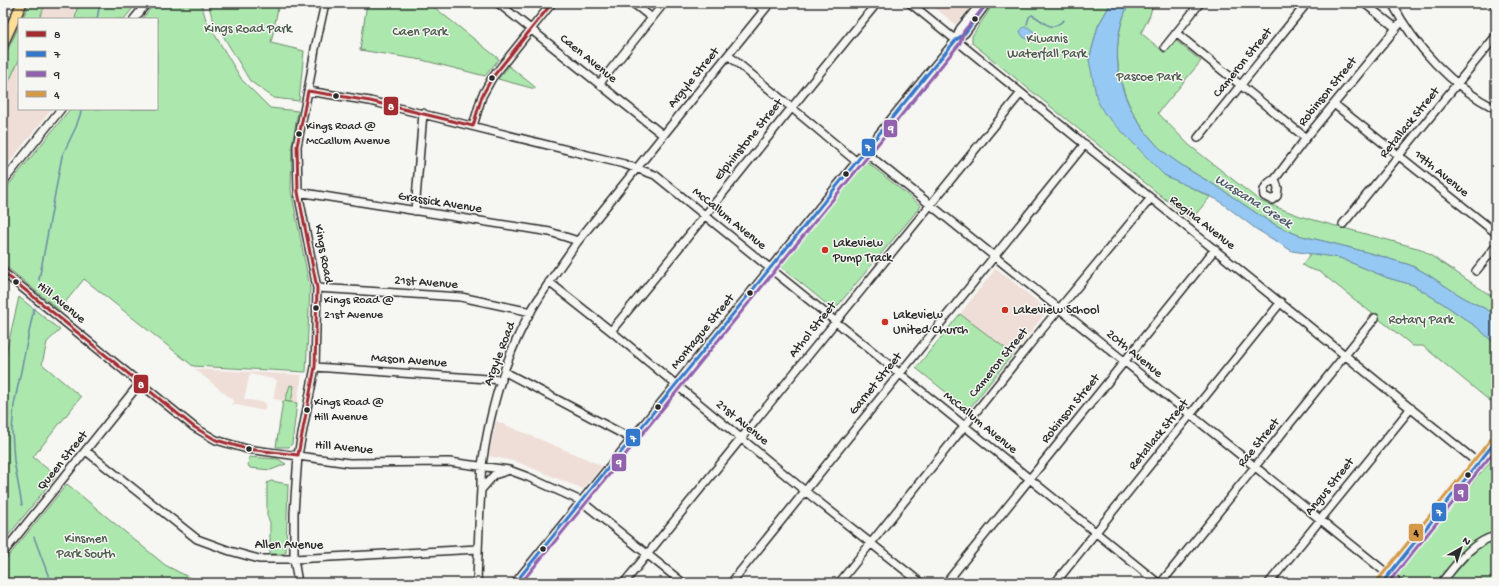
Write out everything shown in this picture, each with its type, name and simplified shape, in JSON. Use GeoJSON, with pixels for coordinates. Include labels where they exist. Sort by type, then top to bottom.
{"type":"FeatureCollection","features":[{"type":"Feature","properties":{"kind":"main road"},"geometry":{"type":"LineString","coordinates":[[3,44],[22,3]]}},
{"type":"Feature","properties":{"kind":"main road"},"geometry":{"type":"LineString","coordinates":[[1382,583],[1496,441]]}},
{"type":"Feature","properties":{"kind":"street"},"geometry":{"type":"LineString","coordinates":[[135,18],[147,3]]}},
{"type":"Feature","properties":{"kind":"street","name":"Kings Road"},"geometry":{"type":"LineString","coordinates":[[298,583],[294,559],[294,513],[298,455],[315,367],[318,288],[298,192],[297,146],[325,3]]}},
{"type":"Feature","properties":{"kind":"street","name":"Caen Avenue"},"geometry":{"type":"LineString","coordinates":[[498,3],[600,83],[663,135]]}},
{"type":"Feature","properties":{"kind":"street"},"geometry":{"type":"LineString","coordinates":[[473,126],[482,96],[492,78],[552,3]]}},
{"type":"Feature","properties":{"kind":"street"},"geometry":{"type":"LineString","coordinates":[[633,3],[652,18]]}},
{"type":"Feature","properties":{"kind":"street"},"geometry":{"type":"LineString","coordinates":[[600,83],[664,3]]}},
{"type":"Feature","properties":{"kind":"street"},"geometry":{"type":"LineString","coordinates":[[756,3],[764,10]]}},
{"type":"Feature","properties":{"kind":"street","name":"Argyle Street"},"geometry":{"type":"LineString","coordinates":[[636,168],[770,3]]}},
{"type":"Feature","properties":{"kind":"street","name":"Elphinstone Street"},"geometry":{"type":"LineString","coordinates":[[611,331],[877,3]]}},
{"type":"Feature","properties":{"kind":"street","name":"Regina Avenue"},"geometry":{"type":"LineString","coordinates":[[910,3],[1478,462]]}},
{"type":"Feature","properties":{"kind":"street","name":"Montague Street"},"geometry":{"type":"LineString","coordinates":[[956,40],[960,29],[981,3]]}},
{"type":"Feature","properties":{"kind":"street","name":"Montague Street"},"geometry":{"type":"LineString","coordinates":[[515,583],[956,40],[965,33],[987,3]]}},
{"type":"Feature","properties":{"kind":"street"},"geometry":{"type":"LineString","coordinates":[[1165,47],[1200,3]]}},
{"type":"Feature","properties":{"kind":"street","name":"Cameron Street"},"geometry":{"type":"LineString","coordinates":[[1198,138],[1307,3]]}},
{"type":"Feature","properties":{"kind":"street"},"geometry":{"type":"LineString","coordinates":[[1364,3],[1396,28]]}},
{"type":"Feature","properties":{"kind":"street"},"geometry":{"type":"LineString","coordinates":[[1392,3],[1413,39],[1426,54],[1468,92],[1496,109]]}},
{"type":"Feature","properties":{"kind":"street"},"geometry":{"type":"LineString","coordinates":[[1493,3],[1496,6]]}},
{"type":"Feature","properties":{"kind":"street","name":"Robinson Street"},"geometry":{"type":"LineString","coordinates":[[1275,179],[1306,138],[1402,21]]}},
{"type":"Feature","properties":{"kind":"street"},"geometry":{"type":"LineString","coordinates":[[1176,33],[1306,138]]}},
{"type":"Feature","properties":{"kind":"street","name":"Retallack Street"},"geometry":{"type":"LineString","coordinates":[[1343,224],[1496,36]]}},
{"type":"Feature","properties":{"kind":"street"},"geometry":{"type":"LineString","coordinates":[[728,55],[857,162]]}},
{"type":"Feature","properties":{"kind":"street","name":"McCallum Avenue"},"geometry":{"type":"LineString","coordinates":[[308,91],[370,101],[423,113],[636,168],[655,175],[1096,533],[1160,583]]}},
{"type":"Feature","properties":{"kind":"street","name":"Athol Street"},"geometry":{"type":"LineString","coordinates":[[624,583],[1021,93]]}},
{"type":"Feature","properties":{"kind":"street","name":"19th Avenue"},"geometry":{"type":"LineString","coordinates":[[1334,104],[1496,234]]}},
{"type":"Feature","properties":{"kind":"street"},"geometry":{"type":"LineString","coordinates":[[3,182],[60,110]]}},
{"type":"Feature","properties":{"kind":"street"},"geometry":{"type":"LineString","coordinates":[[414,211],[423,113]]}},
{"type":"Feature","properties":{"kind":"street","name":"Garnet Street"},"geometry":{"type":"LineString","coordinates":[[731,583],[1085,144]]}},
{"type":"Feature","properties":{"kind":"street","name":"20th Avenue"},"geometry":{"type":"LineString","coordinates":[[865,152],[1399,583]]}},
{"type":"Feature","properties":{"kind":"street","name":"Argyle Road"},"geometry":{"type":"LineString","coordinates":[[477,583],[482,466],[491,416],[502,380],[517,340],[531,312],[549,282],[578,241],[636,168]]}},
{"type":"Feature","properties":{"kind":"street","name":"Grassick Avenue"},"geometry":{"type":"LineString","coordinates":[[298,192],[550,232],[578,241]]}},
{"type":"Feature","properties":{"kind":"street","name":"Cameron Street"},"geometry":{"type":"LineString","coordinates":[[839,583],[1059,308],[1151,198]]}},
{"type":"Feature","properties":{"kind":"street"},"geometry":{"type":"LineString","coordinates":[[1476,270],[1496,246]]}},
{"type":"Feature","properties":{"kind":"street","name":"Robinson Street"},"geometry":{"type":"LineString","coordinates":[[946,583],[1216,249]]}},
{"type":"Feature","properties":{"kind":"street","name":"Hill Avenue"},"geometry":{"type":"LineString","coordinates":[[3,272],[194,427],[216,440],[247,449],[349,463],[449,462],[509,470],[528,476],[581,501],[683,583]]}},
{"type":"Feature","properties":{"kind":"street","name":"21st Avenue"},"geometry":{"type":"LineString","coordinates":[[549,282],[921,583]]}},
{"type":"Feature","properties":{"kind":"street","name":"21st Avenue"},"geometry":{"type":"LineString","coordinates":[[318,288],[461,297],[531,312]]}},
{"type":"Feature","properties":{"kind":"street","name":"Retallack Street"},"geometry":{"type":"LineString","coordinates":[[1055,583],[1281,302]]}},
{"type":"Feature","properties":{"kind":"street","name":"Rae Street"},"geometry":{"type":"LineString","coordinates":[[1160,583],[1375,318]]}},
{"type":"Feature","properties":{"kind":"street","name":"Mason Avenue"},"geometry":{"type":"LineString","coordinates":[[315,367],[502,380]]}},
{"type":"Feature","properties":{"kind":"street"},"geometry":{"type":"LineString","coordinates":[[505,372],[632,439]]}},
{"type":"Feature","properties":{"kind":"street","name":"Queen Street"},"geometry":{"type":"LineString","coordinates":[[3,553],[140,383]]}},
{"type":"Feature","properties":{"kind":"street","name":"Angus Street"},"geometry":{"type":"LineString","coordinates":[[1270,583],[1320,519],[1411,408]]}},
{"type":"Feature","properties":{"kind":"street","name":"Allen Avenue"},"geometry":{"type":"LineString","coordinates":[[86,451],[197,539],[230,552],[259,559],[294,559],[478,550]]}},
{"type":"Feature","properties":{"kind":"street"},"geometry":{"type":"LineString","coordinates":[[481,490],[494,475],[509,470]]}},
{"type":"Feature","properties":{"kind":"street"},"geometry":{"type":"LineString","coordinates":[[1441,583],[1459,561],[1478,543],[1496,536]]}},
{"type":"Feature","properties":{"kind":"shaded area"},"geometry":{"type":"Polygon","coordinates":[[[46,3],[77,3],[74,18],[39,18],[46,3]]]}},
{"type":"Feature","properties":{"kind":"shaded area"},"geometry":{"type":"Polygon","coordinates":[[[929,3],[973,3],[956,25],[929,3]]]}},
{"type":"Feature","properties":{"kind":"shaded area"},"geometry":{"type":"Polygon","coordinates":[[[18,62],[18,110],[51,110],[3,170],[3,94],[18,62]]]}},
{"type":"Feature","properties":{"kind":"shaded area"},"geometry":{"type":"Polygon","coordinates":[[[996,268],[1048,310],[1013,354],[960,314],[996,268]]]}},
{"type":"Feature","properties":{"kind":"shaded area"},"geometry":{"type":"Polygon","coordinates":[[[195,369],[302,375],[297,403],[273,399],[277,380],[250,374],[244,399],[266,403],[264,411],[232,404],[234,401],[195,369]]]}},
{"type":"Feature","properties":{"kind":"shaded area"},"geometry":{"type":"Polygon","coordinates":[[[496,421],[602,466],[583,489],[517,462],[489,456],[496,421]]]}},
{"type":"Feature","properties":{"kind":"green space"},"geometry":{"type":"Polygon","coordinates":[[[30,3],[46,3],[39,18],[22,18],[30,3]]]}},
{"type":"Feature","properties":{"kind":"green space"},"geometry":{"type":"Polygon","coordinates":[[[78,3],[137,3],[125,18],[75,18],[78,3]]]}},
{"type":"Feature","properties":{"kind":"green space"},"geometry":{"type":"Polygon","coordinates":[[[155,3],[201,3],[206,20],[242,80],[270,108],[298,111],[292,145],[291,190],[310,288],[306,372],[193,366],[84,279],[59,310],[3,264],[3,192],[69,110],[158,110],[158,18],[143,18],[155,3]]]}},
{"type":"Feature","properties":{"kind":"green space","name":"Kings Road Park"},"geometry":{"type":"Polygon","coordinates":[[[208,3],[279,3],[271,43],[304,51],[299,101],[274,98],[250,81],[212,17],[208,3]]]}},
{"type":"Feature","properties":{"kind":"green space","name":"Caen Park"},"geometry":{"type":"Polygon","coordinates":[[[367,3],[429,3],[499,59],[485,76],[422,60],[360,50],[367,3]]]}},
{"type":"Feature","properties":{"kind":"green space","name":"Kiwanis Waterfall Park"},"geometry":{"type":"Polygon","coordinates":[[[994,3],[1111,3],[1098,26],[1089,60],[1164,175],[1210,197],[1191,220],[972,43],[972,36],[994,3]]]}},
{"type":"Feature","properties":{"kind":"green space","name":"Pascoe Park"},"geometry":{"type":"Polygon","coordinates":[[[1129,3],[1153,3],[1150,15],[1141,33],[1165,53],[1175,40],[1201,61],[1158,113],[1189,145],[1260,201],[1303,217],[1421,249],[1496,299],[1496,315],[1464,298],[1426,273],[1410,265],[1352,248],[1302,236],[1277,226],[1170,157],[1149,136],[1137,119],[1121,82],[1118,63],[1118,43],[1122,23],[1129,3]]]}},
{"type":"Feature","properties":{"kind":"green space"},"geometry":{"type":"Polygon","coordinates":[[[18,28],[18,62],[3,94],[3,60],[18,28]]]}},
{"type":"Feature","properties":{"kind":"green space"},"geometry":{"type":"Polygon","coordinates":[[[509,66],[535,87],[535,89],[498,79],[509,66]]]}},
{"type":"Feature","properties":{"kind":"green space"},"geometry":{"type":"Polygon","coordinates":[[[866,161],[921,206],[834,310],[780,266],[866,161]]]}},
{"type":"Feature","properties":{"kind":"green space","name":"Rotary Park"},"geometry":{"type":"Polygon","coordinates":[[[1311,253],[1340,258],[1388,278],[1413,285],[1478,328],[1496,345],[1496,406],[1423,346],[1413,346],[1320,272],[1302,265],[1311,253]]]}},
{"type":"Feature","properties":{"kind":"green space"},"geometry":{"type":"Polygon","coordinates":[[[19,297],[60,330],[47,342],[42,364],[81,397],[33,457],[56,476],[3,542],[3,366],[19,297]]]}},
{"type":"Feature","properties":{"kind":"green space"},"geometry":{"type":"Polygon","coordinates":[[[960,314],[1013,354],[968,410],[916,368],[960,314]]]}},
{"type":"Feature","properties":{"kind":"green space"},"geometry":{"type":"Polygon","coordinates":[[[290,385],[294,386],[291,402],[285,401],[290,385]]]}},
{"type":"Feature","properties":{"kind":"green space"},"geometry":{"type":"Polygon","coordinates":[[[283,401],[297,403],[292,444],[289,447],[276,447],[283,401]]]}},
{"type":"Feature","properties":{"kind":"green space"},"geometry":{"type":"Polygon","coordinates":[[[1496,455],[1496,583],[1392,583],[1413,553],[1496,455]]]}},
{"type":"Feature","properties":{"kind":"green space"},"geometry":{"type":"Polygon","coordinates":[[[249,457],[278,459],[286,464],[271,470],[250,468],[248,465],[249,457]]]}},
{"type":"Feature","properties":{"kind":"green space"},"geometry":{"type":"Polygon","coordinates":[[[271,481],[288,484],[286,552],[283,554],[270,554],[270,522],[267,516],[267,483],[271,481]]]}},
{"type":"Feature","properties":{"kind":"green space","name":"Kinsmen Park South"},"geometry":{"type":"Polygon","coordinates":[[[67,484],[165,565],[200,583],[13,583],[3,574],[3,563],[67,484]]]}},
{"type":"Feature","properties":{"kind":"water"},"geometry":{"type":"Polygon","coordinates":[[[1111,3],[1129,3],[1122,23],[1118,43],[1118,63],[1121,82],[1127,101],[1136,119],[1148,136],[1163,151],[1185,167],[1277,226],[1302,236],[1352,248],[1407,264],[1426,273],[1464,298],[1496,315],[1496,345],[1478,328],[1413,285],[1388,278],[1340,258],[1292,251],[1256,229],[1218,200],[1164,175],[1104,113],[1097,100],[1089,60],[1098,26],[1111,3]]]}},
{"type":"Feature","properties":{"kind":"water"},"geometry":{"type":"Polygon","coordinates":[[[1024,27],[1028,27],[1035,34],[1031,40],[1022,35],[1020,31],[1024,27]]]}},
{"type":"Feature","properties":{"kind":"waterway"},"geometry":{"type":"LineString","coordinates":[[97,18],[100,3]]}},
{"type":"Feature","properties":{"kind":"waterway"},"geometry":{"type":"LineString","coordinates":[[1027,24],[1029,17],[1032,15],[1051,26],[1059,24],[1064,20]]}},
{"type":"Feature","properties":{"kind":"waterway"},"geometry":{"type":"LineString","coordinates":[[39,280],[62,156],[76,127],[82,110]]}},
{"type":"Feature","properties":{"kind":"waterway"},"geometry":{"type":"LineString","coordinates":[[22,505],[14,461],[12,431],[14,405],[34,308]]}},
{"type":"Feature","properties":{"kind":"waterway"},"geometry":{"type":"LineString","coordinates":[[34,537],[51,583]]}},
{"type":"Feature","properties":{"kind":"transit line","name":"8"},"geometry":{"type":"LineString","coordinates":[[473,126],[482,96],[492,78],[552,3]]}},
{"type":"Feature","properties":{"kind":"transit line","name":"7"},"geometry":{"type":"LineString","coordinates":[[515,583],[926,76],[956,40],[965,33],[987,3]]}},
{"type":"Feature","properties":{"kind":"transit line","name":"9"},"geometry":{"type":"LineString","coordinates":[[521,583],[960,43],[964,31],[985,6]]}},
{"type":"Feature","properties":{"kind":"transit line","name":"8"},"geometry":{"type":"LineString","coordinates":[[308,91],[370,101],[473,126]]}},
{"type":"Feature","properties":{"kind":"transit line","name":"8"},"geometry":{"type":"LineString","coordinates":[[298,455],[315,367],[317,288],[298,192],[297,146],[308,91]]}},
{"type":"Feature","properties":{"kind":"transit line","name":"8"},"geometry":{"type":"LineString","coordinates":[[3,272],[194,427],[216,440],[247,449],[298,455]]}},
{"type":"Feature","properties":{"kind":"transit line","name":"4"},"geometry":{"type":"LineString","coordinates":[[1378,580],[1492,438]]}},
{"type":"Feature","properties":{"kind":"transit line","name":"7"},"geometry":{"type":"LineString","coordinates":[[1382,583],[1496,441]]}},
{"type":"Feature","properties":{"kind":"transit line","name":"9"},"geometry":{"type":"LineString","coordinates":[[1388,583],[1496,449]]}},
{"type":"Feature","properties":{"kind":"place","name":"Kings Road @ McCallum Avenue"},"geometry":{"type":"Point","coordinates":[299,134]}},
{"type":"Feature","properties":{"kind":"place","name":"Lakeview Pump Track"},"geometry":{"type":"Point","coordinates":[825,250]}},
{"type":"Feature","properties":{"kind":"place","name":"Kings Road @ 21st Avenue"},"geometry":{"type":"Point","coordinates":[316,308]}},
{"type":"Feature","properties":{"kind":"place","name":"Lakeview School"},"geometry":{"type":"Point","coordinates":[1005,310]}},
{"type":"Feature","properties":{"kind":"place","name":"Lakeview United Church"},"geometry":{"type":"Point","coordinates":[885,322]}},
{"type":"Feature","properties":{"kind":"place","name":"Kings Road @ Hill Avenue"},"geometry":{"type":"Point","coordinates":[307,410]}},
{"type":"Feature","properties":{"kind":"water label","name":"Wascana Creek"},"geometry":{"type":"Point","coordinates":[1253,202]}}]}
